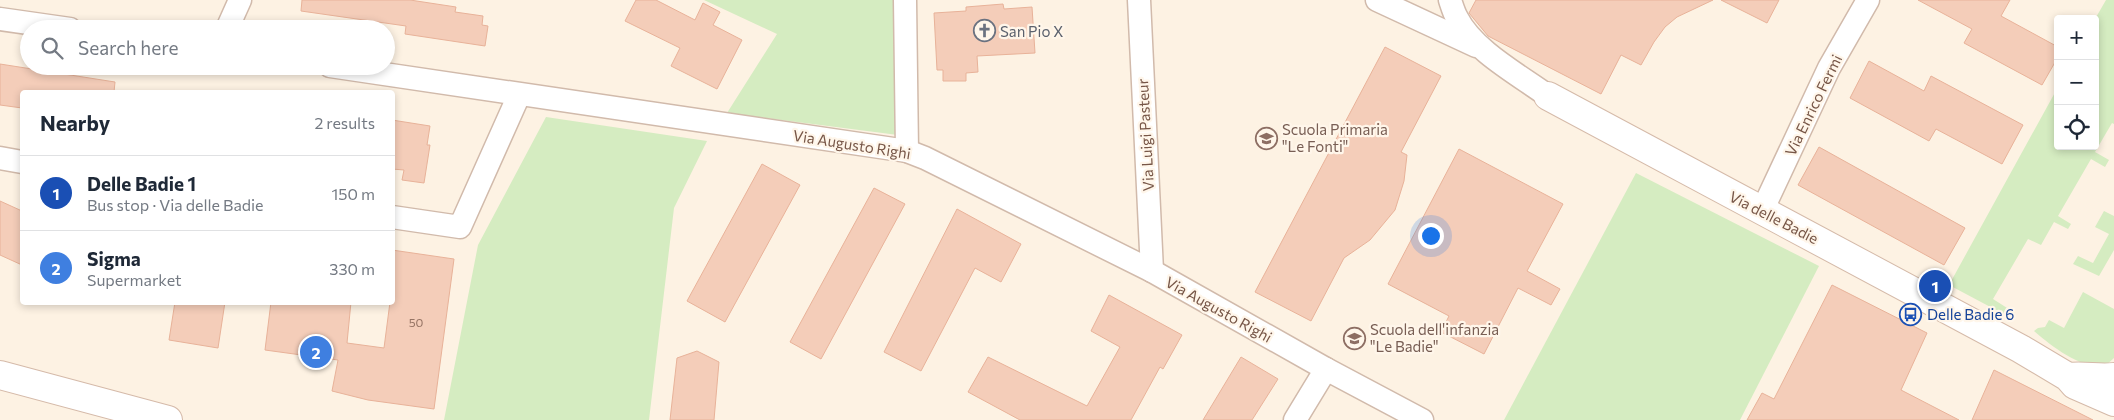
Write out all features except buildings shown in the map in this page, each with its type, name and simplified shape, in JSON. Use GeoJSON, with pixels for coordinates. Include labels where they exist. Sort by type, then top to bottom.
{"type":"FeatureCollection","features":[{"type":"Feature","properties":{"kind":"street"},"geometry":{"type":"LineString","coordinates":[[231,20],[240,0]]}},
{"type":"Feature","properties":{"kind":"street"},"geometry":{"type":"LineString","coordinates":[[905,0],[907,151]]}},
{"type":"Feature","properties":{"kind":"street","name":"Via Luigi Pasteur"},"geometry":{"type":"LineString","coordinates":[[1139,0],[1152,271]]}},
{"type":"Feature","properties":{"kind":"street","name":"Via delle Badie"},"geometry":{"type":"LineString","coordinates":[[1377,0],[1485,50]]}},
{"type":"Feature","properties":{"kind":"street","name":"Via delle Badie"},"geometry":{"type":"LineString","coordinates":[[1450,0],[1457,19],[1469,35],[1485,50],[1548,96],[2021,349],[2068,377],[2075,386],[2114,402]]}},
{"type":"Feature","properties":{"kind":"street","name":"Via Enrico Fermi"},"geometry":{"type":"LineString","coordinates":[[1762,211],[1829,68],[1868,0]]}},
{"type":"Feature","properties":{"kind":"street"},"geometry":{"type":"LineString","coordinates":[[0,19],[20,22]]}},
{"type":"Feature","properties":{"kind":"street","name":"Via Augusto Righi"},"geometry":{"type":"LineString","coordinates":[[389,75],[907,151],[925,158],[1152,271],[1326,369],[1422,420]]}},
{"type":"Feature","properties":{"kind":"street"},"geometry":{"type":"LineString","coordinates":[[395,217],[460,227],[519,95]]}},
{"type":"Feature","properties":{"kind":"street"},"geometry":{"type":"LineString","coordinates":[[0,158],[20,162]]}},
{"type":"Feature","properties":{"kind":"street"},"geometry":{"type":"LineString","coordinates":[[1295,420],[1326,369]]}},
{"type":"Feature","properties":{"kind":"street"},"geometry":{"type":"LineString","coordinates":[[0,375],[168,420]]}},
{"type":"Feature","properties":{"kind":"street","name":"Via delle Badie"},"geometry":{"type":"LineString","coordinates":[[2068,377],[2081,375],[2096,379],[2114,378]]}},
{"type":"Feature","properties":{"kind":"green space"},"geometry":{"type":"Polygon","coordinates":[[[704,0],[894,0],[898,135],[727,113],[777,34],[704,0]]]}},
{"type":"Feature","properties":{"kind":"green space"},"geometry":{"type":"Polygon","coordinates":[[[2106,0],[2114,0],[2114,124],[2112,123],[2099,145],[2099,15],[2097,15],[2106,0]]]}},
{"type":"Feature","properties":{"kind":"green space"},"geometry":{"type":"Polygon","coordinates":[[[2054,94],[2054,150],[2096,150],[2095,152],[2109,160],[2105,167],[2091,159],[2058,216],[2071,224],[2068,229],[2054,222],[2041,245],[2028,239],[1993,299],[2015,313],[2013,319],[1949,285],[2054,94]]]}},
{"type":"Feature","properties":{"kind":"green space"},"geometry":{"type":"Polygon","coordinates":[[[546,117],[707,141],[674,208],[649,420],[444,420],[478,245],[546,117]]]}},
{"type":"Feature","properties":{"kind":"green space"},"geometry":{"type":"Polygon","coordinates":[[[1636,173],[1819,266],[1740,420],[1504,420],[1636,173]]]}},
{"type":"Feature","properties":{"kind":"green space"},"geometry":{"type":"Polygon","coordinates":[[[2104,211],[2114,216],[2114,250],[2099,276],[2073,264],[2078,256],[2093,263],[2109,234],[2095,227],[2104,211]]]}},
{"type":"Feature","properties":{"kind":"green space"},"geometry":{"type":"Polygon","coordinates":[[[2083,292],[2114,309],[2114,358],[2104,367],[2075,360],[2058,350],[2034,331],[2045,327],[2049,320],[2064,328],[2083,292]]]}},
{"type":"Feature","properties":{"kind":"place","name":"San Pio X"},"geometry":{"type":"Point","coordinates":[984,31]}},
{"type":"Feature","properties":{"kind":"place","name":"Scuola Primaria \"Le Fonti\""},"geometry":{"type":"Point","coordinates":[1266,138]}},
{"type":"Feature","properties":{"kind":"place","name":"Delle Badie 1"},"geometry":{"type":"Point","coordinates":[1935,286]}},
{"type":"Feature","properties":{"kind":"place","name":"Delle Badie 6"},"geometry":{"type":"Point","coordinates":[1911,314]}},
{"type":"Feature","properties":{"kind":"place","name":"Scuola dell'infanzia \"Le Badie\""},"geometry":{"type":"Point","coordinates":[1354,338]}},
{"type":"Feature","properties":{"kind":"place","name":"Sigma"},"geometry":{"type":"Point","coordinates":[316,352]}}]}
